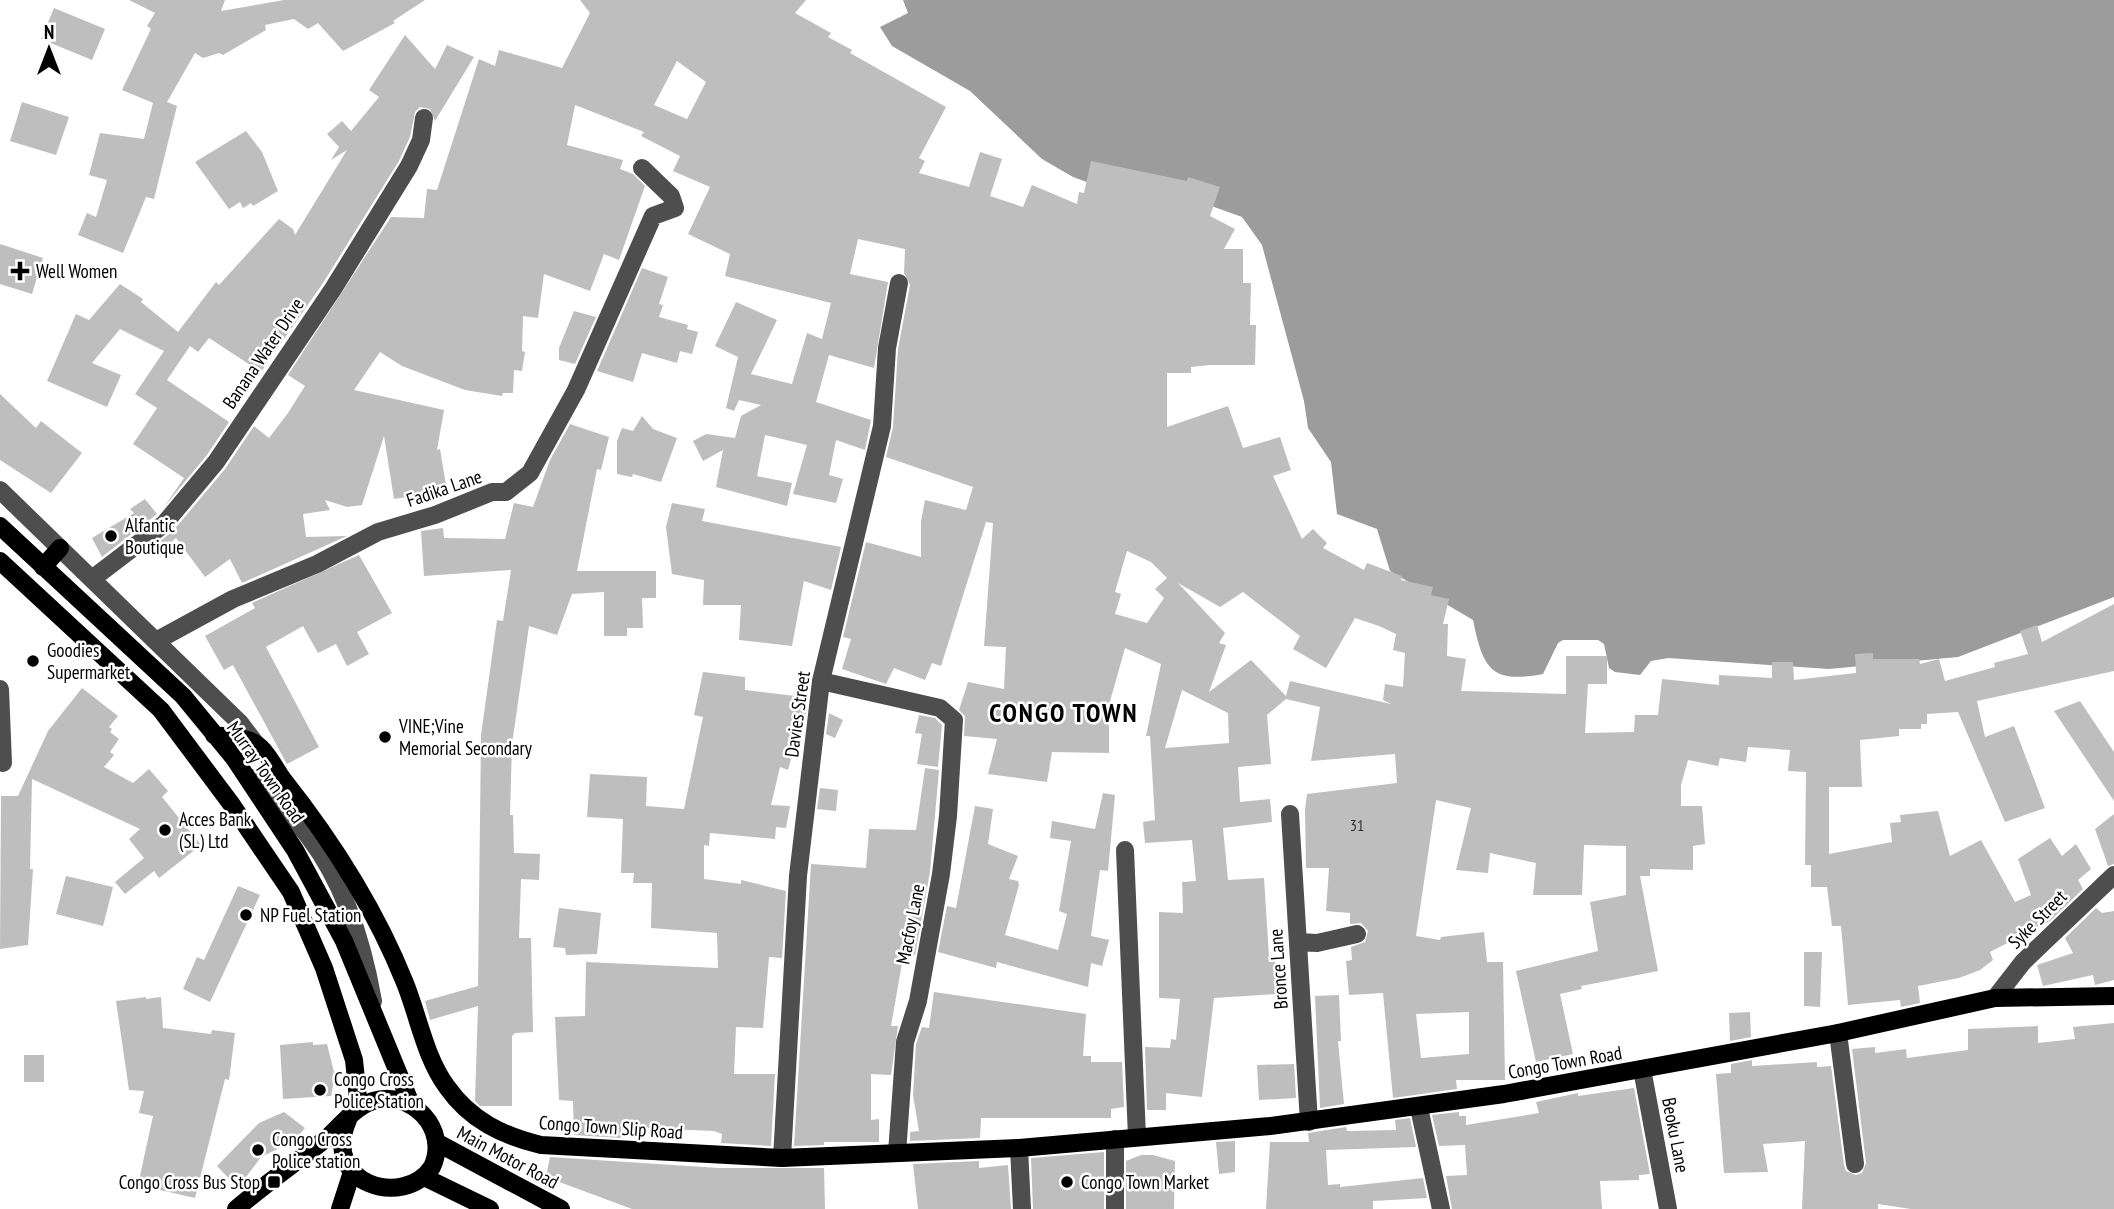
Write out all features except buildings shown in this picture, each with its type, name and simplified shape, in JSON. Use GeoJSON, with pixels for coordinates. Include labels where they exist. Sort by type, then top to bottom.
{"type":"FeatureCollection","features":[{"type":"Feature","properties":{"kind":"main road","name":"Murray Town Road"},"geometry":{"type":"LineString","coordinates":[[0,526],[183,696],[234,758],[295,850],[344,941],[411,1104]]}},
{"type":"Feature","properties":{"kind":"main road"},"geometry":{"type":"LineString","coordinates":[[43,567],[60,548]]}},
{"type":"Feature","properties":{"kind":"main road"},"geometry":{"type":"LineString","coordinates":[[0,561],[161,710],[232,805],[283,881],[324,968],[354,1060],[353,1114],[341,1140],[347,1168],[340,1209]]}},
{"type":"Feature","properties":{"kind":"main road"},"geometry":{"type":"LineString","coordinates":[[215,735],[256,744]]}},
{"type":"Feature","properties":{"kind":"main road","name":"Congo Town Slip Road"},"geometry":{"type":"LineString","coordinates":[[256,744],[313,817],[355,879],[406,985],[437,1069],[460,1102],[494,1129],[514,1139],[541,1144],[782,1158],[1019,1148]]}},
{"type":"Feature","properties":{"kind":"main road","name":"Congo Town Road"},"geometry":{"type":"LineString","coordinates":[[1019,1148],[1309,1122],[1419,1108],[1838,1034],[1996,999],[2114,996]]}},
{"type":"Feature","properties":{"kind":"main road"},"geometry":{"type":"LineString","coordinates":[[236,1209],[353,1114],[384,1098],[411,1104],[424,1114],[436,1142],[432,1167],[424,1177],[415,1185],[393,1193],[376,1192],[362,1186],[347,1168],[309,1152]]}},
{"type":"Feature","properties":{"kind":"main road","name":"Main Motor Road"},"geometry":{"type":"LineString","coordinates":[[436,1142],[561,1209]]}},
{"type":"Feature","properties":{"kind":"main road"},"geometry":{"type":"LineString","coordinates":[[424,1177],[490,1209]]}},
{"type":"Feature","properties":{"kind":"main road"},"geometry":{"type":"LineString","coordinates":[[381,1209],[393,1193]]}},
{"type":"Feature","properties":{"kind":"street","name":"Banana Water Drive"},"geometry":{"type":"LineString","coordinates":[[92,579],[163,524],[216,462],[332,289],[403,176],[421,140],[424,118]]}},
{"type":"Feature","properties":{"kind":"street","name":"Fadika Lane"},"geometry":{"type":"LineString","coordinates":[[156,641],[233,599],[317,564],[378,532],[435,515],[492,492],[506,492],[530,473],[576,390],[653,216],[675,208],[671,196],[642,168]]}},
{"type":"Feature","properties":{"kind":"street","name":"Davies Street"},"geometry":{"type":"LineString","coordinates":[[782,1158],[798,876],[821,681],[882,426],[887,348],[899,283]]}},
{"type":"Feature","properties":{"kind":"street"},"geometry":{"type":"LineString","coordinates":[[0,490],[240,723],[256,744]]}},
{"type":"Feature","properties":{"kind":"street","name":"Macfoy Lane"},"geometry":{"type":"LineString","coordinates":[[821,681],[940,708],[954,719],[956,729],[948,816],[918,1001],[905,1042],[897,1153]]}},
{"type":"Feature","properties":{"kind":"street"},"geometry":{"type":"LineString","coordinates":[[0,689],[4,763]]}},
{"type":"Feature","properties":{"kind":"street","name":"Bronce Lane"},"geometry":{"type":"LineString","coordinates":[[1290,814],[1309,1122]]}},
{"type":"Feature","properties":{"kind":"street"},"geometry":{"type":"LineString","coordinates":[[1125,850],[1137,1137]]}},
{"type":"Feature","properties":{"kind":"street","name":"Syke Street"},"geometry":{"type":"LineString","coordinates":[[1996,999],[2023,962],[2114,875]]}},
{"type":"Feature","properties":{"kind":"street"},"geometry":{"type":"LineString","coordinates":[[1298,942],[1318,943],[1357,934]]}},
{"type":"Feature","properties":{"kind":"street"},"geometry":{"type":"LineString","coordinates":[[1838,1034],[1855,1164]]}},
{"type":"Feature","properties":{"kind":"street","name":"Beoku Lane"},"geometry":{"type":"LineString","coordinates":[[1642,1069],[1668,1209]]}},
{"type":"Feature","properties":{"kind":"street"},"geometry":{"type":"LineString","coordinates":[[1419,1108],[1441,1209]]}},
{"type":"Feature","properties":{"kind":"street"},"geometry":{"type":"LineString","coordinates":[[1115,1139],[1115,1209]]}},
{"type":"Feature","properties":{"kind":"street"},"geometry":{"type":"LineString","coordinates":[[1019,1148],[1022,1209]]}},
{"type":"Feature","properties":{"kind":"shaded area"},"geometry":{"type":"Polygon","coordinates":[[[903,0],[2114,0],[2114,597],[1958,657],[1829,669],[1668,658],[1651,661],[1640,675],[1615,672],[1609,668],[1604,644],[1598,640],[1563,640],[1558,643],[1543,674],[1511,677],[1500,674],[1486,661],[1473,620],[1390,571],[1377,529],[1337,514],[1331,462],[1308,428],[1304,401],[1262,245],[1242,217],[1203,203],[1130,198],[1073,177],[1042,159],[970,91],[892,46],[880,27],[908,13],[903,0]]]}},
{"type":"Feature","properties":{"kind":"place","name":"Well Women"},"geometry":{"type":"Point","coordinates":[20,271]}},
{"type":"Feature","properties":{"kind":"place","name":"Alfantic Boutique"},"geometry":{"type":"Point","coordinates":[111,536]}},
{"type":"Feature","properties":{"kind":"place","name":"Goodies Supermarket"},"geometry":{"type":"Point","coordinates":[33,661]}},
{"type":"Feature","properties":{"kind":"place","name":"VINE;Vine Memorial Secondary"},"geometry":{"type":"Point","coordinates":[385,737]}},
{"type":"Feature","properties":{"kind":"place","name":"Acces Bank (SL) Ltd"},"geometry":{"type":"Point","coordinates":[165,830]}},
{"type":"Feature","properties":{"kind":"place","name":"NP Fuel Station"},"geometry":{"type":"Point","coordinates":[246,915]}},
{"type":"Feature","properties":{"kind":"place","name":"Congo Cross Police Station"},"geometry":{"type":"Point","coordinates":[320,1090]}},
{"type":"Feature","properties":{"kind":"place","name":"Congo Cross Police station"},"geometry":{"type":"Point","coordinates":[258,1150]}},
{"type":"Feature","properties":{"kind":"place","name":"Congo Cross Bus Stop"},"geometry":{"type":"Point","coordinates":[274,1182]}},
{"type":"Feature","properties":{"kind":"place","name":"Congo Town Market"},"geometry":{"type":"Point","coordinates":[1067,1182]}},
{"type":"Feature","properties":{"kind":"district","name":"CONGO TOWN"},"geometry":{"type":"Point","coordinates":[1064,713]}}]}
